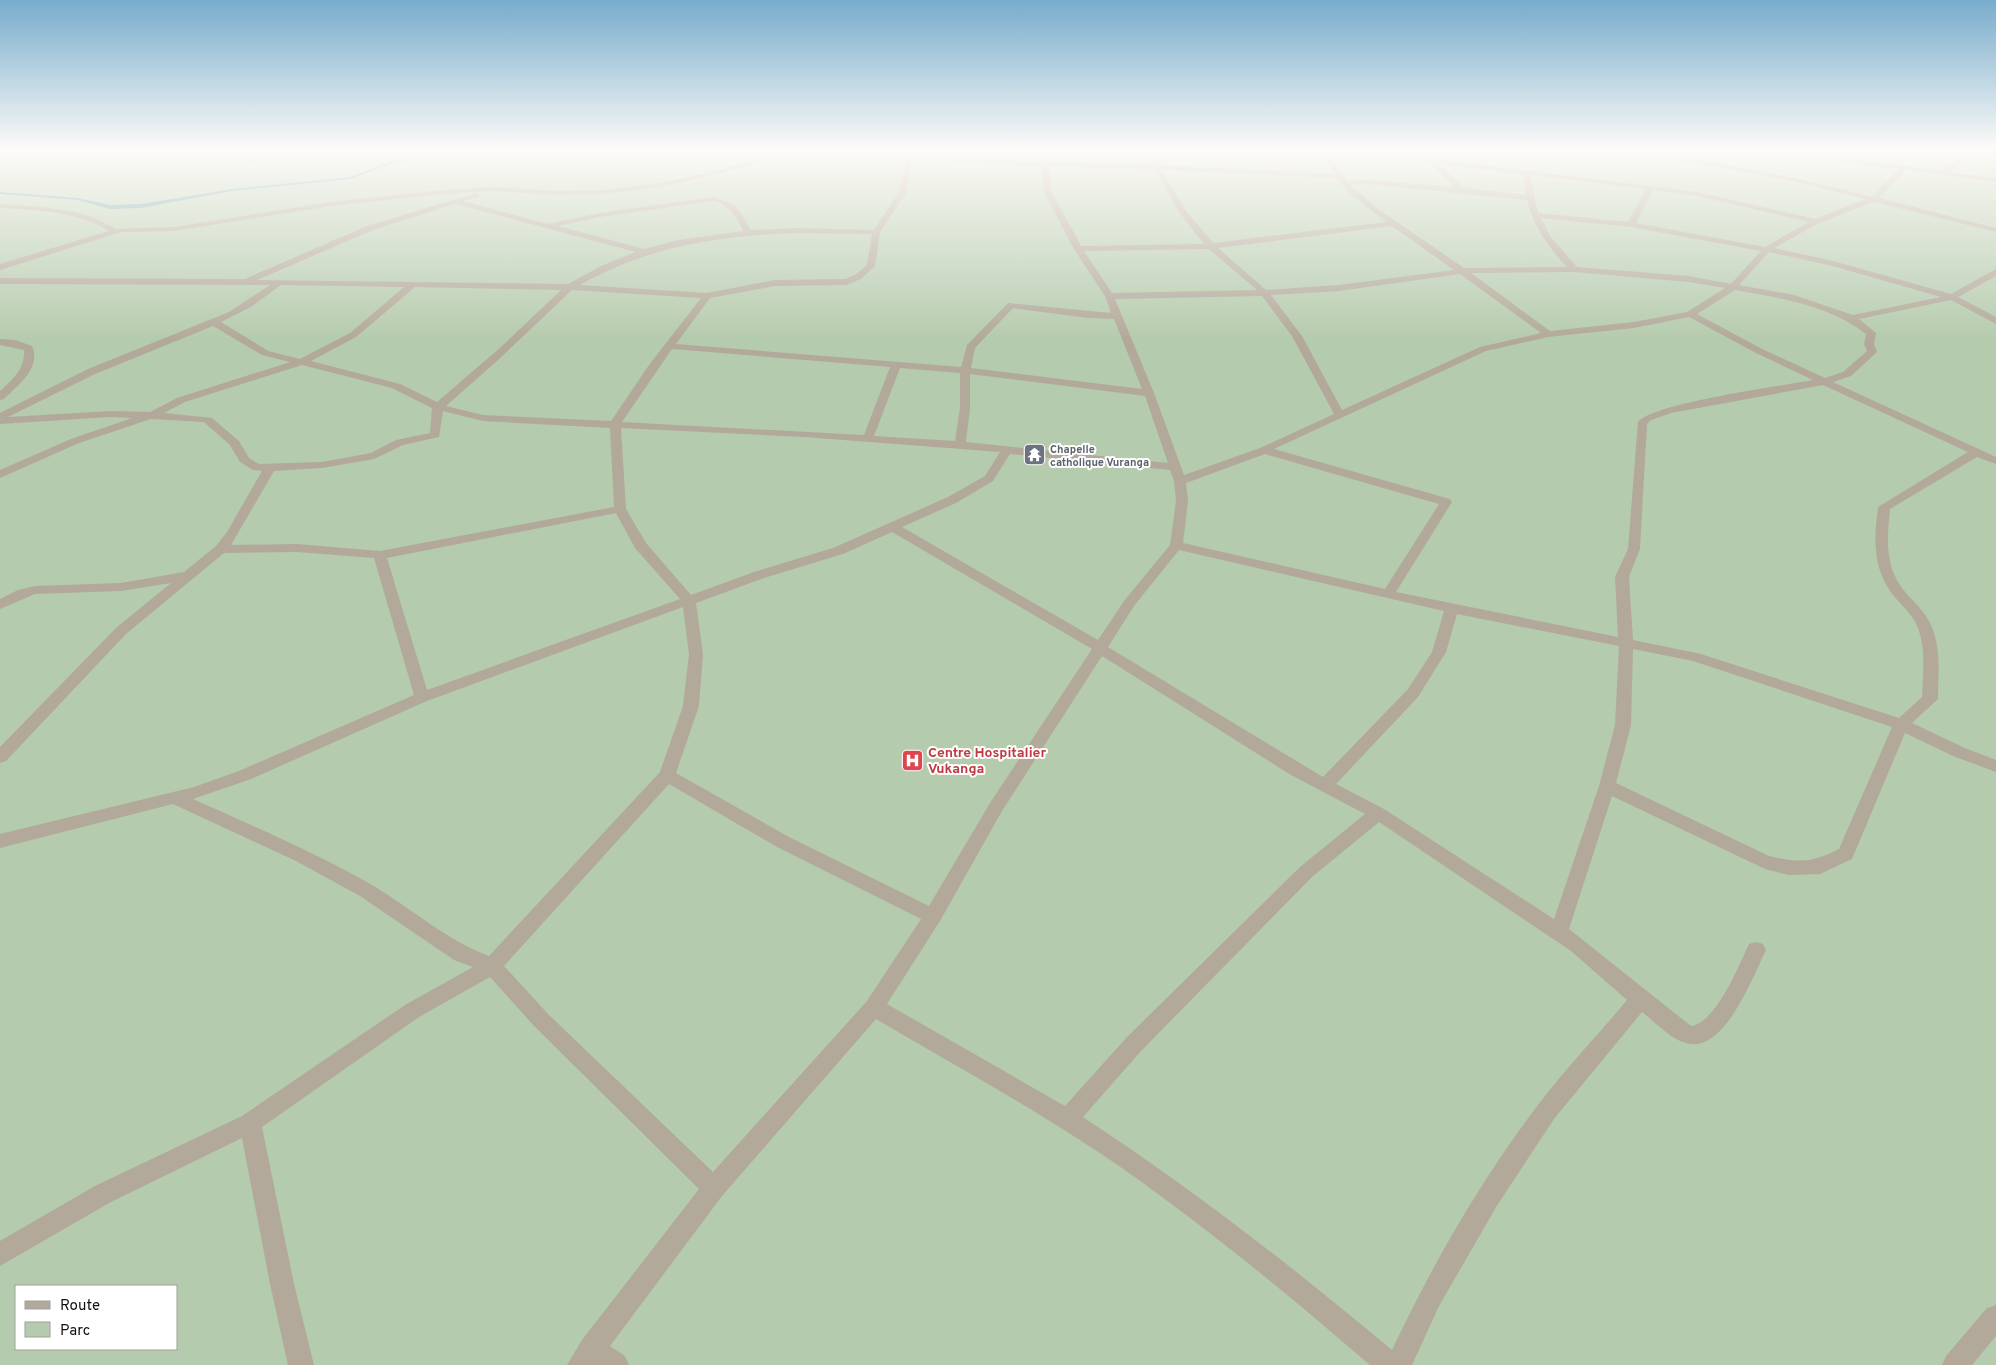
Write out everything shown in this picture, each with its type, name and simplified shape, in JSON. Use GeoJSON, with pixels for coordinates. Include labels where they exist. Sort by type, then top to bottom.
{"type":"FeatureCollection","features":[{"type":"Feature","properties":{"kind":"street"},"geometry":{"type":"LineString","coordinates":[[59,213],[97,221],[114,232]]}},
{"type":"Feature","properties":{"kind":"street"},"geometry":{"type":"LineString","coordinates":[[0,267],[114,232],[174,229],[276,213]]}},
{"type":"Feature","properties":{"kind":"street"},"geometry":{"type":"LineString","coordinates":[[246,282],[370,228],[421,213]]}},
{"type":"Feature","properties":{"kind":"street"},"geometry":{"type":"LineString","coordinates":[[498,213],[578,232],[641,252]]}},
{"type":"Feature","properties":{"kind":"street"},"geometry":{"type":"LineString","coordinates":[[548,226],[616,213]]}},
{"type":"Feature","properties":{"kind":"street"},"geometry":{"type":"LineString","coordinates":[[737,213],[743,220],[748,235]]}},
{"type":"Feature","properties":{"kind":"street"},"geometry":{"type":"LineString","coordinates":[[0,281],[246,282],[277,284],[569,287],[707,296],[775,283],[846,282],[858,278],[871,266],[876,232],[889,213]]}},
{"type":"Feature","properties":{"kind":"street"},"geometry":{"type":"LineString","coordinates":[[616,1365],[585,1357],[714,1188],[874,1007],[933,916],[996,807],[1130,604],[1176,545],[1182,501],[1177,474],[1149,393],[1109,296],[1078,249],[1059,213]]}},
{"type":"Feature","properties":{"kind":"street"},"geometry":{"type":"LineString","coordinates":[[1186,213],[1211,246],[1264,293],[1304,344],[1340,416]]}},
{"type":"Feature","properties":{"kind":"street"},"geometry":{"type":"LineString","coordinates":[[1379,213],[1548,334]]}},
{"type":"Feature","properties":{"kind":"street"},"geometry":{"type":"LineString","coordinates":[[1631,225],[1637,213]]}},
{"type":"Feature","properties":{"kind":"street"},"geometry":{"type":"LineString","coordinates":[[1781,213],[1816,221]]}},
{"type":"Feature","properties":{"kind":"street"},"geometry":{"type":"LineString","coordinates":[[215,323],[265,353],[396,386],[438,406],[483,418],[868,438],[960,445],[1177,474],[1264,450],[1483,349],[1548,334],[1634,325],[1690,314],[1733,287],[1767,249],[1816,221],[1838,213]]}},
{"type":"Feature","properties":{"kind":"street"},"geometry":{"type":"LineString","coordinates":[[1928,213],[1996,230]]}},
{"type":"Feature","properties":{"kind":"street"},"geometry":{"type":"LineString","coordinates":[[1534,215],[1631,225],[1767,249],[1878,275],[1952,297],[1969,308],[1996,321]]}},
{"type":"Feature","properties":{"kind":"street"},"geometry":{"type":"LineString","coordinates":[[1534,215],[1552,246],[1574,269]]}},
{"type":"Feature","properties":{"kind":"street"},"geometry":{"type":"LineString","coordinates":[[1078,249],[1211,246],[1339,229],[1393,224]]}},
{"type":"Feature","properties":{"kind":"street"},"geometry":{"type":"LineString","coordinates":[[0,421],[84,415],[185,416],[208,420],[234,443],[244,460],[257,468],[269,469],[322,465],[374,456],[400,442],[435,435],[438,406],[516,338],[569,287],[641,252],[686,242],[748,235],[812,230],[876,232]]}},
{"type":"Feature","properties":{"kind":"street"},"geometry":{"type":"LineString","coordinates":[[1109,296],[1264,293],[1339,288],[1462,271],[1574,269],[1661,276],[1791,297],[1852,318],[1871,333],[1869,344],[1872,352],[1847,374],[1825,380],[1689,406],[1647,418],[1642,424],[1634,549],[1622,577],[1626,643],[1623,725],[1607,786],[1559,932]]}},
{"type":"Feature","properties":{"kind":"street"},"geometry":{"type":"LineString","coordinates":[[1852,318],[1952,297],[1996,272]]}},
{"type":"Feature","properties":{"kind":"street"},"geometry":{"type":"LineString","coordinates":[[0,417],[29,400],[91,372],[215,323],[262,297],[277,284]]}},
{"type":"Feature","properties":{"kind":"street"},"geometry":{"type":"LineString","coordinates":[[0,474],[75,441],[153,415],[181,400],[302,362],[353,335],[412,285]]}},
{"type":"Feature","properties":{"kind":"street"},"geometry":{"type":"LineString","coordinates":[[0,1254],[103,1194],[250,1123],[412,1011],[492,966],[666,775],[692,706],[696,654],[689,601],[640,545],[620,508],[615,424],[653,367],[707,296]]}},
{"type":"Feature","properties":{"kind":"street"},"geometry":{"type":"LineString","coordinates":[[960,445],[965,408],[965,370],[970,347],[1011,305],[1088,315],[1117,316]]}},
{"type":"Feature","properties":{"kind":"street"},"geometry":{"type":"LineString","coordinates":[[1690,314],[1759,351],[1996,461]]}},
{"type":"Feature","properties":{"kind":"street"},"geometry":{"type":"LineString","coordinates":[[0,342],[15,343],[29,348],[30,359],[26,372],[0,397]]}},
{"type":"Feature","properties":{"kind":"street"},"geometry":{"type":"LineString","coordinates":[[670,346],[965,370],[1149,393]]}},
{"type":"Feature","properties":{"kind":"street"},"geometry":{"type":"LineString","coordinates":[[868,438],[896,364]]}},
{"type":"Feature","properties":{"kind":"street"},"geometry":{"type":"LineString","coordinates":[[0,841],[177,799],[244,775],[422,697],[759,575],[838,551],[952,500],[989,478],[1008,450]]}},
{"type":"Feature","properties":{"kind":"street"},"geometry":{"type":"LineString","coordinates":[[1264,450],[1446,502],[1389,593]]}},
{"type":"Feature","properties":{"kind":"street"},"geometry":{"type":"LineString","coordinates":[[1607,786],[1765,862],[1789,868],[1820,867],[1846,854],[1901,724],[1930,699],[1930,646],[1926,629],[1917,611],[1896,590],[1880,556],[1884,507],[1977,452]]}},
{"type":"Feature","properties":{"kind":"street"},"geometry":{"type":"LineString","coordinates":[[0,757],[121,632],[186,575],[221,548],[232,533],[269,469]]}},
{"type":"Feature","properties":{"kind":"street"},"geometry":{"type":"LineString","coordinates":[[221,548],[297,548],[380,555],[620,508]]}},
{"type":"Feature","properties":{"kind":"street"},"geometry":{"type":"LineString","coordinates":[[893,527],[1100,648],[1298,771],[1378,812],[1578,945],[1640,999],[1688,1035],[1709,1030],[1732,998],[1756,950]]}},
{"type":"Feature","properties":{"kind":"street"},"geometry":{"type":"LineString","coordinates":[[1176,545],[1452,609],[1696,657],[1901,724],[1959,752],[1996,766]]}},
{"type":"Feature","properties":{"kind":"street"},"geometry":{"type":"LineString","coordinates":[[380,555],[407,652],[422,697]]}},
{"type":"Feature","properties":{"kind":"street"},"geometry":{"type":"LineString","coordinates":[[0,605],[14,594],[34,589],[130,586],[186,575]]}},
{"type":"Feature","properties":{"kind":"street"},"geometry":{"type":"LineString","coordinates":[[1326,784],[1413,693],[1439,652],[1452,609]]}},
{"type":"Feature","properties":{"kind":"street"},"geometry":{"type":"LineString","coordinates":[[666,775],[783,842],[933,916]]}},
{"type":"Feature","properties":{"kind":"street"},"geometry":{"type":"LineString","coordinates":[[177,799],[302,856],[366,891],[461,954],[492,966],[541,1020],[714,1188]]}},
{"type":"Feature","properties":{"kind":"street"},"geometry":{"type":"LineString","coordinates":[[1067,1119],[1134,1044],[1306,872],[1378,812]]}},
{"type":"Feature","properties":{"kind":"street"},"geometry":{"type":"LineString","coordinates":[[1399,1365],[1430,1297],[1500,1181],[1546,1112],[1640,999]]}},
{"type":"Feature","properties":{"kind":"street"},"geometry":{"type":"LineString","coordinates":[[874,1007],[1067,1119],[1151,1175],[1287,1278],[1390,1365]]}},
{"type":"Feature","properties":{"kind":"street"},"geometry":{"type":"LineString","coordinates":[[250,1123],[282,1284],[301,1365]]}},
{"type":"Feature","properties":{"kind":"street"},"geometry":{"type":"LineString","coordinates":[[1955,1365],[1996,1317]]}},
{"type":"Feature","properties":{"kind":"green space"},"geometry":{"type":"Polygon","coordinates":[[[0,213],[1996,213],[1996,1365],[0,1365],[0,213]]]}},
{"type":"Feature","properties":{"kind":"place","name":"Chapelle catholique Vuranga"},"geometry":{"type":"Point","coordinates":[1034,455]}},
{"type":"Feature","properties":{"kind":"place","name":"Centre Hospitalier Vukanga"},"geometry":{"type":"Point","coordinates":[912,760]}}]}
